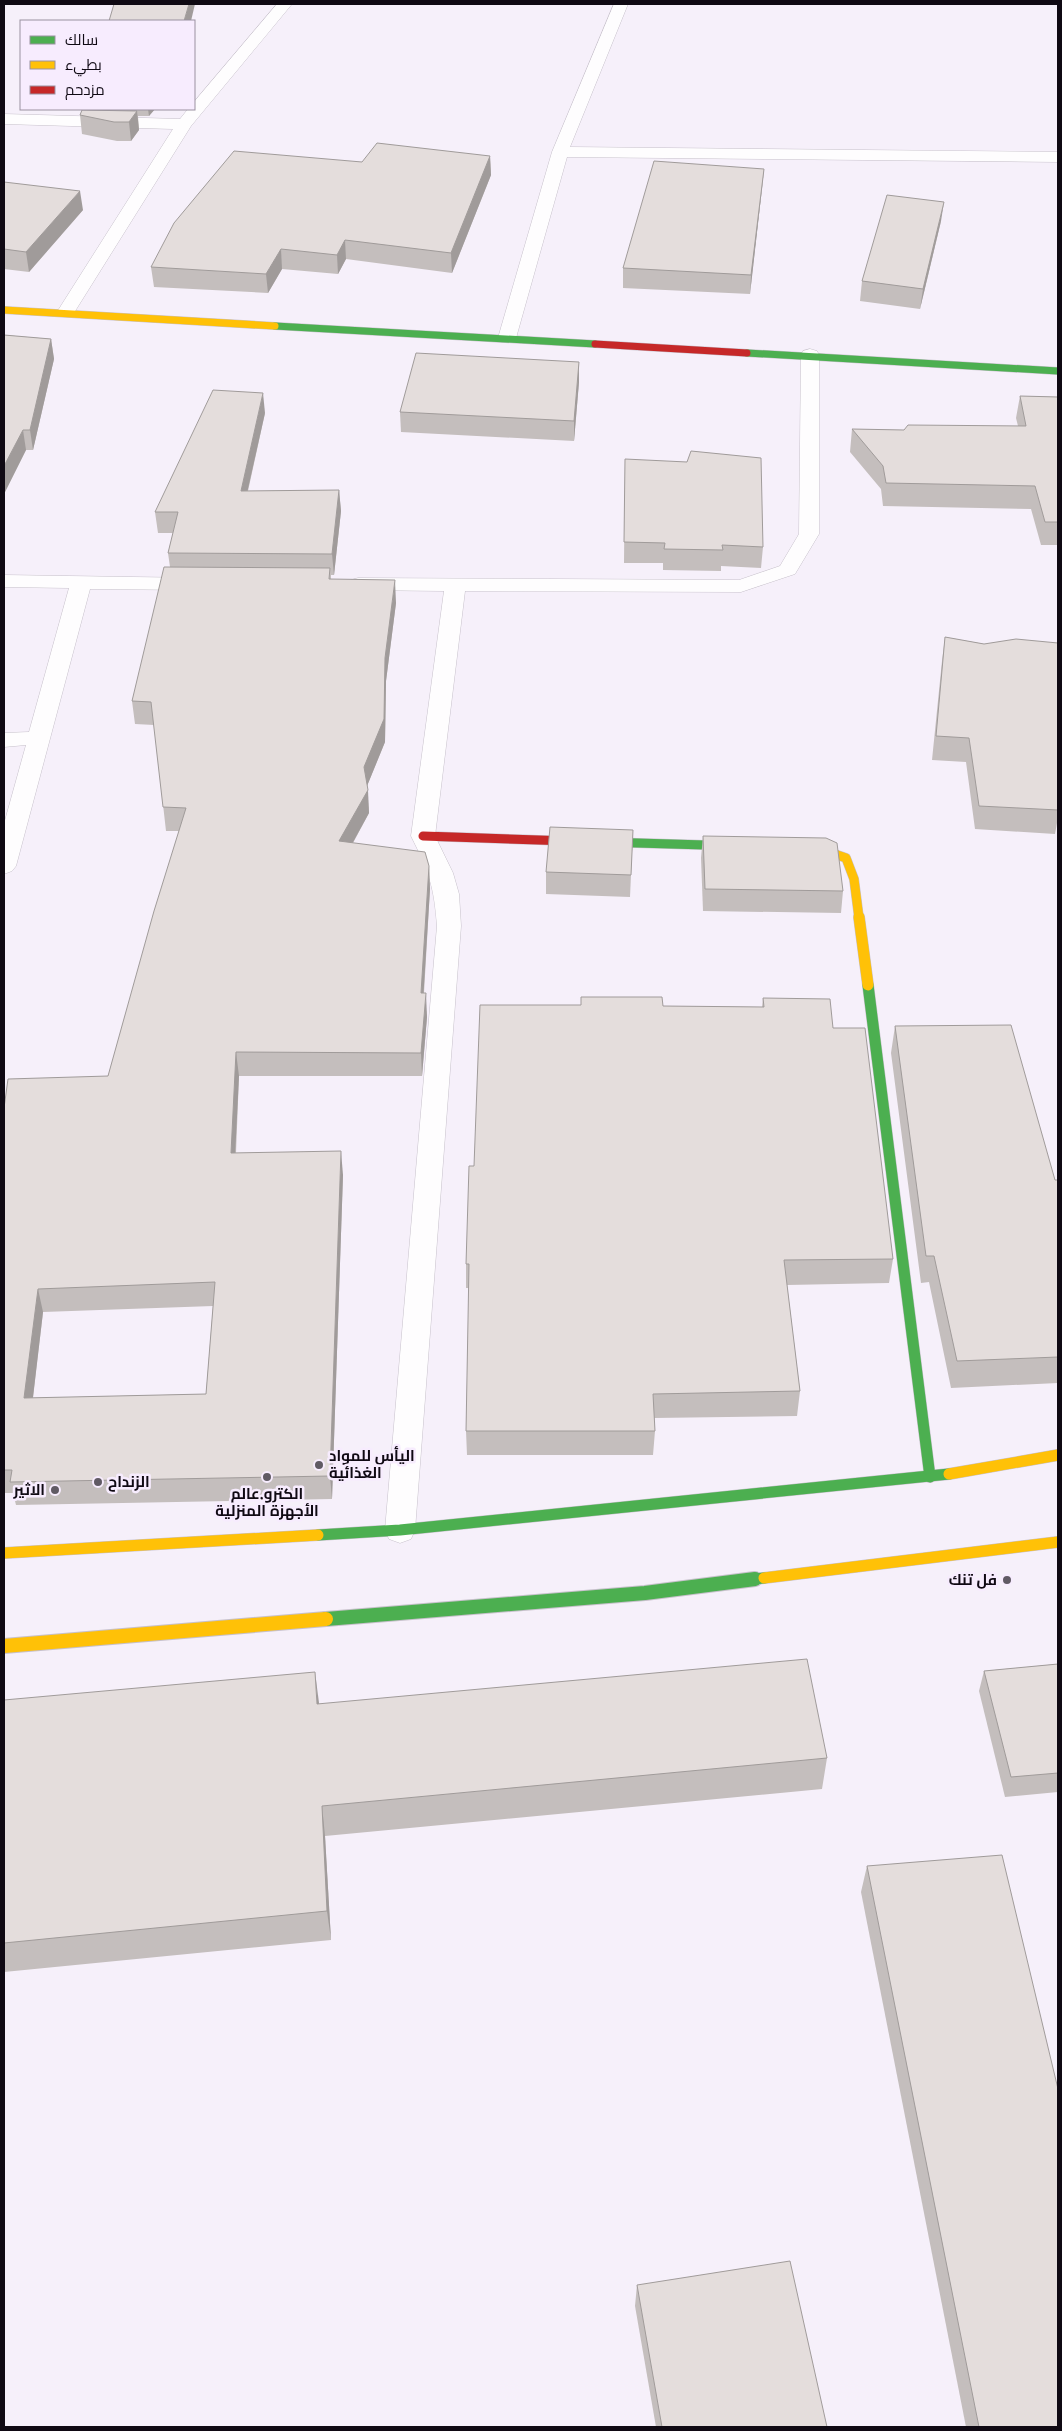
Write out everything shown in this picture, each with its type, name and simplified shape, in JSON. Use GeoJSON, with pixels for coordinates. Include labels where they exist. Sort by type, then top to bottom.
{"type":"FeatureCollection","features":[{"type":"Feature","properties":{"kind":"street"},"geometry":{"type":"LineString","coordinates":[[66,312],[184,124],[285,4]]}},
{"type":"Feature","properties":{"kind":"street"},"geometry":{"type":"LineString","coordinates":[[507,338],[560,152],[621,4]]}},
{"type":"Feature","properties":{"kind":"street"},"geometry":{"type":"LineString","coordinates":[[4,119],[184,124]]}},
{"type":"Feature","properties":{"kind":"street"},"geometry":{"type":"LineString","coordinates":[[560,152],[1058,157]]}},
{"type":"Feature","properties":{"kind":"street"},"geometry":{"type":"LineString","coordinates":[[4,310],[810,355],[1058,371]]}},
{"type":"Feature","properties":{"kind":"street"},"geometry":{"type":"LineString","coordinates":[[337,584],[741,586],[788,570],[809,534],[810,355]]}},
{"type":"Feature","properties":{"kind":"street"},"geometry":{"type":"LineString","coordinates":[[4,581],[219,584]]}},
{"type":"Feature","properties":{"kind":"street"},"geometry":{"type":"LineString","coordinates":[[4,866],[37,738],[81,583]]}},
{"type":"Feature","properties":{"kind":"street"},"geometry":{"type":"LineString","coordinates":[[400,1530],[449,926],[447,894],[443,880],[423,836],[455,585]]}},
{"type":"Feature","properties":{"kind":"street"},"geometry":{"type":"LineString","coordinates":[[4,740],[37,738]]}},
{"type":"Feature","properties":{"kind":"street"},"geometry":{"type":"LineString","coordinates":[[423,836],[750,847]]}},
{"type":"Feature","properties":{"kind":"street"},"geometry":{"type":"LineString","coordinates":[[790,848],[820,849],[846,858],[854,879],[930,1477]]}},
{"type":"Feature","properties":{"kind":"street"},"geometry":{"type":"LineString","coordinates":[[4,1553],[400,1530],[930,1477],[1058,1455]]}},
{"type":"Feature","properties":{"kind":"street"},"geometry":{"type":"LineString","coordinates":[[4,1646],[645,1593],[1058,1542]]}},
{"type":"Feature","properties":{"kind":"building"},"geometry":{"type":"Polygon","coordinates":[[[114,4],[189,4],[184,20],[109,20],[114,4]]]}},
{"type":"Feature","properties":{"kind":"building"},"geometry":{"type":"Polygon","coordinates":[[[82,110],[137,111],[129,122],[114,122],[80,115],[82,110]]]}},
{"type":"Feature","properties":{"kind":"building"},"geometry":{"type":"Polygon","coordinates":[[[377,143],[490,156],[451,253],[345,240],[337,255],[281,249],[266,274],[151,267],[174,223],[234,151],[362,162],[377,143]]]}},
{"type":"Feature","properties":{"kind":"building"},"geometry":{"type":"Polygon","coordinates":[[[654,161],[764,169],[751,275],[623,268],[654,161]]]}},
{"type":"Feature","properties":{"kind":"building"},"geometry":{"type":"Polygon","coordinates":[[[4,182],[80,191],[26,252],[4,249],[4,182]]]}},
{"type":"Feature","properties":{"kind":"building"},"geometry":{"type":"Polygon","coordinates":[[[887,195],[944,202],[923,289],[862,281],[887,195]]]}},
{"type":"Feature","properties":{"kind":"building"},"geometry":{"type":"Polygon","coordinates":[[[4,335],[51,339],[30,430],[23,430],[4,466],[4,335]]]}},
{"type":"Feature","properties":{"kind":"building"},"geometry":{"type":"Polygon","coordinates":[[[416,353],[579,362],[574,421],[400,412],[416,353]]]}},
{"type":"Feature","properties":{"kind":"building"},"geometry":{"type":"Polygon","coordinates":[[[213,390],[263,393],[241,491],[339,490],[332,554],[168,553],[178,512],[155,512],[213,390]]]}},
{"type":"Feature","properties":{"kind":"building"},"geometry":{"type":"Polygon","coordinates":[[[1020,396],[1058,397],[1058,522],[1045,522],[1035,486],[886,483],[883,466],[852,429],[904,430],[908,425],[1026,426],[1020,396]]]}},
{"type":"Feature","properties":{"kind":"building"},"geometry":{"type":"Polygon","coordinates":[[[691,451],[761,458],[763,547],[722,545],[723,550],[664,549],[665,543],[624,542],[625,459],[687,462],[691,451]]]}},
{"type":"Feature","properties":{"kind":"building"},"geometry":{"type":"Polygon","coordinates":[[[164,567],[330,568],[329,579],[395,580],[385,658],[384,719],[364,767],[368,790],[339,841],[425,852],[429,866],[421,993],[426,993],[421,1053],[236,1052],[231,1153],[341,1151],[330,1476],[10,1482],[12,1470],[4,1470],[4,1108],[8,1079],[108,1076],[154,911],[186,808],[163,807],[151,702],[132,701],[164,567]],[[215,1282],[38,1289],[24,1398],[206,1394],[215,1282]]]}},
{"type":"Feature","properties":{"kind":"building"},"geometry":{"type":"Polygon","coordinates":[[[945,637],[984,644],[1016,639],[1058,643],[1058,810],[979,806],[969,738],[936,736],[945,637]]]}},
{"type":"Feature","properties":{"kind":"building"},"geometry":{"type":"Polygon","coordinates":[[[550,827],[633,830],[631,875],[546,872],[550,827]]]}},
{"type":"Feature","properties":{"kind":"building"},"geometry":{"type":"Polygon","coordinates":[[[703,836],[826,838],[837,843],[843,891],[705,889],[703,836]]]}},
{"type":"Feature","properties":{"kind":"building"},"geometry":{"type":"Polygon","coordinates":[[[581,997],[662,997],[663,1006],[764,1007],[763,998],[830,999],[833,1028],[865,1028],[893,1259],[784,1260],[800,1391],[653,1394],[655,1431],[466,1431],[469,1264],[466,1264],[469,1166],[474,1166],[480,1005],[581,1005],[581,997]]]}},
{"type":"Feature","properties":{"kind":"building"},"geometry":{"type":"Polygon","coordinates":[[[1011,1025],[1055,1180],[1058,1180],[1058,1357],[957,1361],[934,1256],[926,1256],[895,1026],[1011,1025]]]}},
{"type":"Feature","properties":{"kind":"building"},"geometry":{"type":"Polygon","coordinates":[[[807,1659],[827,1758],[322,1806],[327,1911],[4,1943],[4,1700],[315,1672],[317,1704],[807,1659]]]}},
{"type":"Feature","properties":{"kind":"building"},"geometry":{"type":"Polygon","coordinates":[[[1058,1664],[1058,1773],[1011,1777],[984,1671],[1058,1664]]]}},
{"type":"Feature","properties":{"kind":"building"},"geometry":{"type":"Polygon","coordinates":[[[1002,1855],[1058,2089],[1058,2427],[979,2427],[867,1866],[1002,1855]]]}},
{"type":"Feature","properties":{"kind":"building"},"geometry":{"type":"Polygon","coordinates":[[[790,2261],[827,2427],[662,2427],[637,2285],[790,2261]]]}},
{"type":"Feature","properties":{"kind":"traffic: fast"},"geometry":{"type":"LineString","coordinates":[[275,326],[595,344]]}},
{"type":"Feature","properties":{"kind":"traffic: fast"},"geometry":{"type":"LineString","coordinates":[[747,353],[1058,371]]}},
{"type":"Feature","properties":{"kind":"traffic: fast"},"geometry":{"type":"LineString","coordinates":[[569,841],[739,846]]}},
{"type":"Feature","properties":{"kind":"traffic: fast"},"geometry":{"type":"LineString","coordinates":[[868,985],[930,1477]]}},
{"type":"Feature","properties":{"kind":"traffic: fast"},"geometry":{"type":"LineString","coordinates":[[318,1535],[400,1530],[949,1474]]}},
{"type":"Feature","properties":{"kind":"traffic: fast"},"geometry":{"type":"LineString","coordinates":[[326,1619],[645,1593],[764,1578]]}},
{"type":"Feature","properties":{"kind":"traffic: slow"},"geometry":{"type":"LineString","coordinates":[[4,310],[275,326]]}},
{"type":"Feature","properties":{"kind":"traffic: slow"},"geometry":{"type":"LineString","coordinates":[[801,849],[820,849],[846,858],[854,879],[868,985]]}},
{"type":"Feature","properties":{"kind":"traffic: slow"},"geometry":{"type":"LineString","coordinates":[[949,1474],[1058,1455]]}},
{"type":"Feature","properties":{"kind":"traffic: slow"},"geometry":{"type":"LineString","coordinates":[[4,1553],[318,1535]]}},
{"type":"Feature","properties":{"kind":"traffic: slow"},"geometry":{"type":"LineString","coordinates":[[764,1578],[1058,1542]]}},
{"type":"Feature","properties":{"kind":"traffic: slow"},"geometry":{"type":"LineString","coordinates":[[4,1646],[326,1619]]}},
{"type":"Feature","properties":{"kind":"traffic: jam"},"geometry":{"type":"LineString","coordinates":[[595,344],[747,353]]}},
{"type":"Feature","properties":{"kind":"traffic: jam"},"geometry":{"type":"LineString","coordinates":[[423,836],[569,841]]}},
{"type":"Feature","properties":{"kind":"place","name":"اليأس للمواد الغذائية"},"geometry":{"type":"Point","coordinates":[319,1465]}},
{"type":"Feature","properties":{"kind":"place","name":"الكترو.عالم الأجهزة المنزلية"},"geometry":{"type":"Point","coordinates":[267,1477]}},
{"type":"Feature","properties":{"kind":"place","name":"الزنداح"},"geometry":{"type":"Point","coordinates":[98,1482]}},
{"type":"Feature","properties":{"kind":"place","name":"الاثير"},"geometry":{"type":"Point","coordinates":[55,1490]}},
{"type":"Feature","properties":{"kind":"place","name":"فل تنك"},"geometry":{"type":"Point","coordinates":[1007,1580]}}]}
